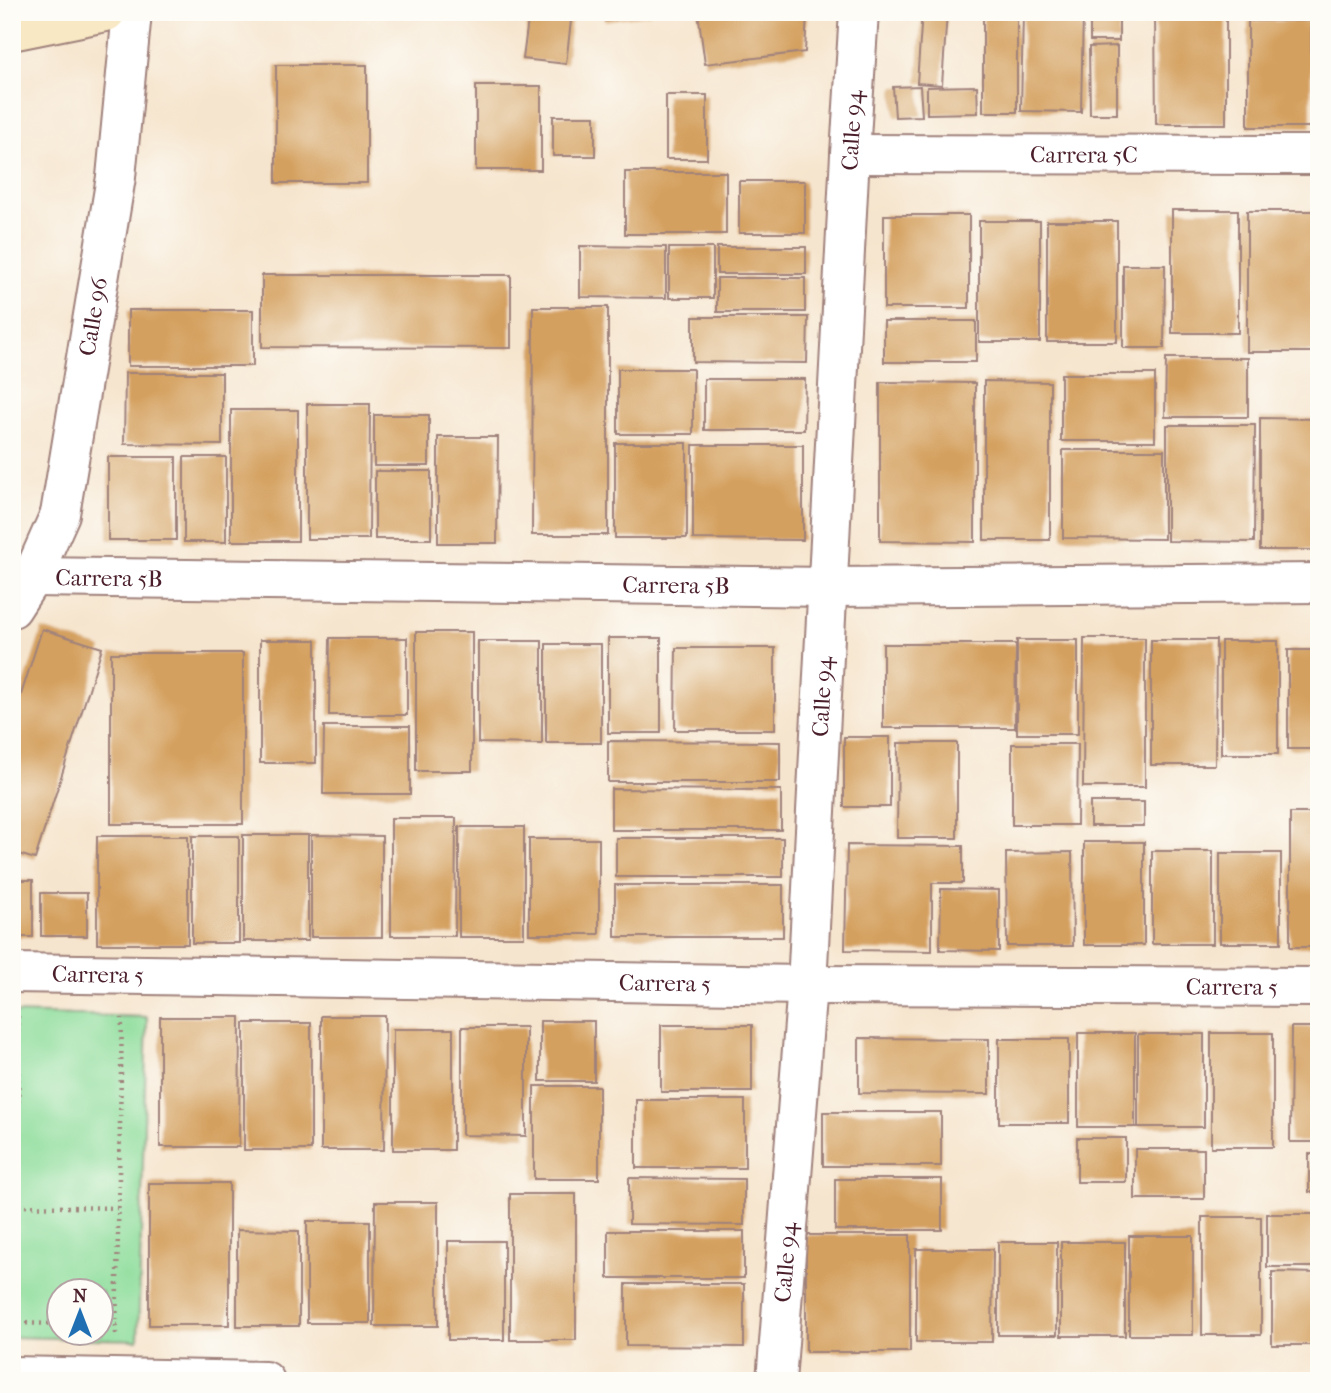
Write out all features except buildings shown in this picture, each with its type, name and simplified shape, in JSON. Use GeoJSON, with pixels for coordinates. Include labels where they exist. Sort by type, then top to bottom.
{"type":"FeatureCollection","features":[{"type":"Feature","properties":{"kind":"main road"},"geometry":{"type":"LineString","coordinates":[[12,31],[106,12]]}},
{"type":"Feature","properties":{"kind":"street","name":"Calle 96"},"geometry":{"type":"LineString","coordinates":[[22,592],[60,514],[116,177],[132,12]]}},
{"type":"Feature","properties":{"kind":"street","name":"Calle 94"},"geometry":{"type":"LineString","coordinates":[[776,1381],[807,985],[859,12]]}},
{"type":"Feature","properties":{"kind":"street","name":"Carrera 5C"},"geometry":{"type":"LineString","coordinates":[[850,154],[1319,155]]}},
{"type":"Feature","properties":{"kind":"street","name":"Carrera 5B"},"geometry":{"type":"LineString","coordinates":[[22,592],[1319,583]]}},
{"type":"Feature","properties":{"kind":"street","name":"Carrera 5"},"geometry":{"type":"LineString","coordinates":[[15,973],[807,985],[1319,987]]}},
{"type":"Feature","properties":{"kind":"street"},"geometry":{"type":"LineString","coordinates":[[12,1376],[265,1381]]}},
{"type":"Feature","properties":{"kind":"path"},"geometry":{"type":"LineString","coordinates":[[15,973],[19,1206],[117,1208]]}},
{"type":"Feature","properties":{"kind":"path"},"geometry":{"type":"LineString","coordinates":[[116,1378],[123,975]]}},
{"type":"Feature","properties":{"kind":"path"},"geometry":{"type":"LineString","coordinates":[[12,1323],[46,1324]]}},
{"type":"Feature","properties":{"kind":"green space"},"geometry":{"type":"Polygon","coordinates":[[[12,1013],[147,1017],[138,1340],[116,1339],[116,1278],[46,1278],[46,1338],[12,1337],[12,1013]]]}}]}
